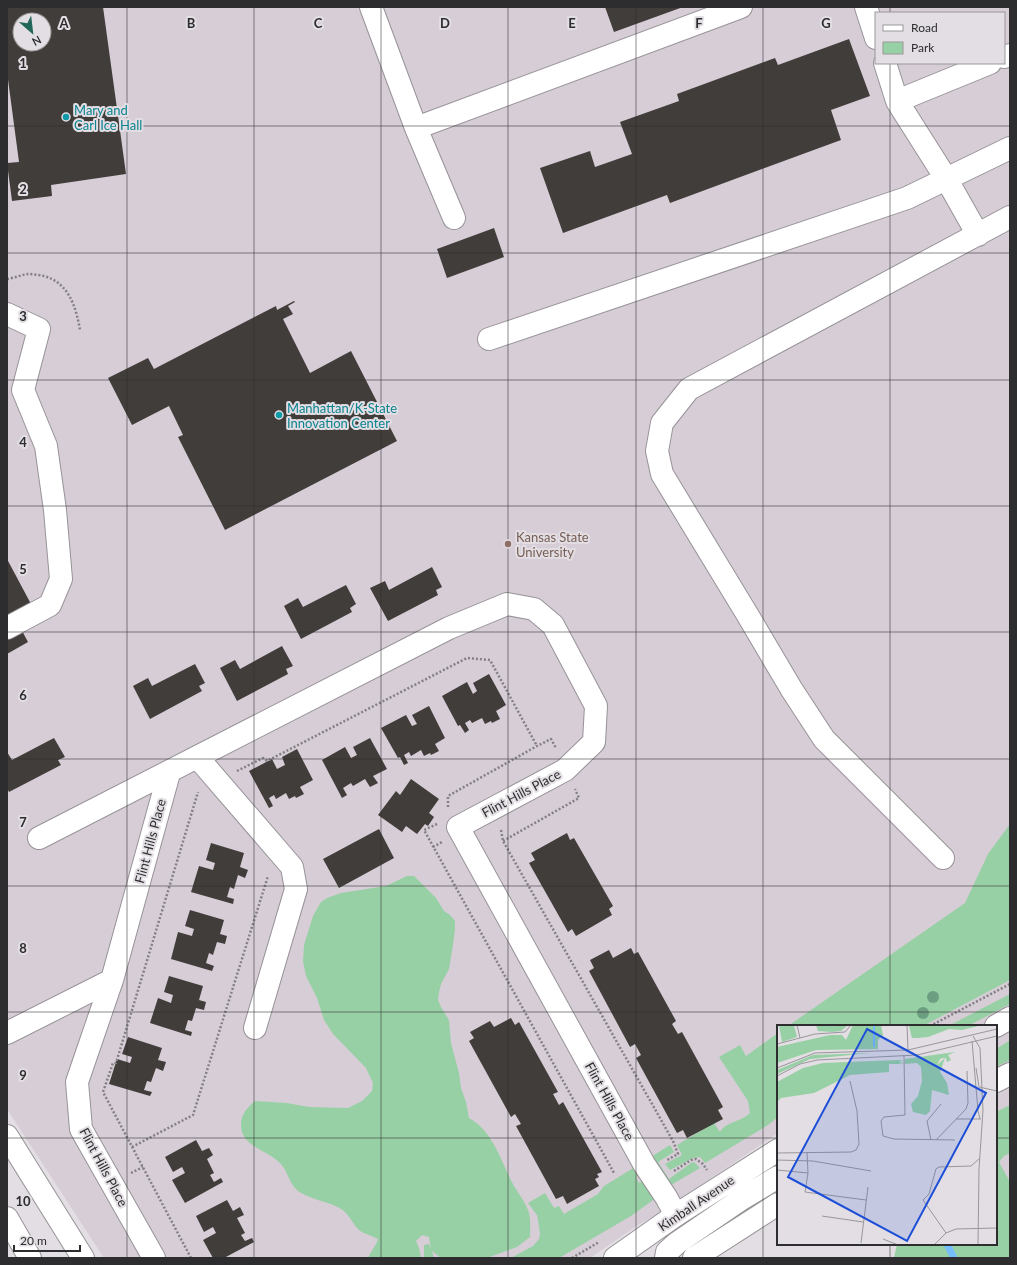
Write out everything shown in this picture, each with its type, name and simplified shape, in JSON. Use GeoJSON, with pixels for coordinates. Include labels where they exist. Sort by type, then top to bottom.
{"type":"FeatureCollection","features":[{"type":"Feature","properties":{"kind":"street"},"geometry":{"type":"LineString","coordinates":[[371,7],[416,128],[454,218]]}},
{"type":"Feature","properties":{"kind":"street"},"geometry":{"type":"LineString","coordinates":[[416,128],[741,7]]}},
{"type":"Feature","properties":{"kind":"street"},"geometry":{"type":"LineString","coordinates":[[866,7],[875,35]]}},
{"type":"Feature","properties":{"kind":"street"},"geometry":{"type":"LineString","coordinates":[[885,64],[897,101],[947,180],[978,235]]}},
{"type":"Feature","properties":{"kind":"street"},"geometry":{"type":"LineString","coordinates":[[897,101],[988,64]]}},
{"type":"Feature","properties":{"kind":"street"},"geometry":{"type":"LineString","coordinates":[[489,339],[873,211],[947,180],[1010,148]]}},
{"type":"Feature","properties":{"kind":"street"},"geometry":{"type":"LineString","coordinates":[[943,858],[824,739],[792,690],[662,474],[657,450],[662,423],[689,389],[1010,217]]}},
{"type":"Feature","properties":{"kind":"street"},"geometry":{"type":"LineString","coordinates":[[7,314],[39,329],[15,394],[46,446],[55,510],[61,579],[50,605],[7,628]]}},
{"type":"Feature","properties":{"kind":"street","name":"Flint Hills Place"},"geometry":{"type":"LineString","coordinates":[[39,838],[169,773],[450,628],[507,604],[534,609],[553,625],[596,706],[594,742],[565,770],[458,827],[654,1163]]}},
{"type":"Feature","properties":{"kind":"street"},"geometry":{"type":"LineString","coordinates":[[198,758],[292,867],[296,889],[255,1028]]}},
{"type":"Feature","properties":{"kind":"street","name":"Flint Hills Place"},"geometry":{"type":"LineString","coordinates":[[154,1258],[81,1128],[77,1082],[112,980],[169,773]]}},
{"type":"Feature","properties":{"kind":"street"},"geometry":{"type":"LineString","coordinates":[[7,1033],[112,980]]}},
{"type":"Feature","properties":{"kind":"street"},"geometry":{"type":"LineString","coordinates":[[997,1025],[1010,1018]]}},
{"type":"Feature","properties":{"kind":"street"},"geometry":{"type":"LineString","coordinates":[[997,1080],[1010,1074]]}},
{"type":"Feature","properties":{"kind":"street"},"geometry":{"type":"LineString","coordinates":[[7,1136],[83,1258]]}},
{"type":"Feature","properties":{"kind":"street","name":"Kimball Avenue"},"geometry":{"type":"LineString","coordinates":[[615,1258],[676,1215],[777,1151]]}},
{"type":"Feature","properties":{"kind":"street"},"geometry":{"type":"LineString","coordinates":[[654,1163],[666,1197],[676,1215]]}},
{"type":"Feature","properties":{"kind":"street"},"geometry":{"type":"LineString","coordinates":[[666,1258],[667,1252],[677,1243],[743,1198],[777,1178]]}},
{"type":"Feature","properties":{"kind":"street"},"geometry":{"type":"LineString","coordinates":[[694,1258],[777,1205]]}},
{"type":"Feature","properties":{"kind":"street"},"geometry":{"type":"LineString","coordinates":[[7,1218],[30,1258]]}},
{"type":"Feature","properties":{"kind":"path"},"geometry":{"type":"LineString","coordinates":[[7,279],[28,274],[49,278],[58,284],[67,292],[73,303],[80,330]]}},
{"type":"Feature","properties":{"kind":"path"},"geometry":{"type":"LineString","coordinates":[[267,760],[468,658],[490,660],[537,746]]}},
{"type":"Feature","properties":{"kind":"path"},"geometry":{"type":"LineString","coordinates":[[448,796],[551,739]]}},
{"type":"Feature","properties":{"kind":"path"},"geometry":{"type":"LineString","coordinates":[[191,1258],[103,1092],[113,1063],[116,1063],[198,791]]}},
{"type":"Feature","properties":{"kind":"path"},"geometry":{"type":"LineString","coordinates":[[580,798],[503,841],[678,1152],[677,1155],[654,1163]]}},
{"type":"Feature","properties":{"kind":"path"},"geometry":{"type":"LineString","coordinates":[[424,830],[614,1173]]}},
{"type":"Feature","properties":{"kind":"path"},"geometry":{"type":"LineString","coordinates":[[132,1147],[193,1115],[268,876]]}},
{"type":"Feature","properties":{"kind":"path"},"geometry":{"type":"LineString","coordinates":[[932,1025],[1010,984]]}},
{"type":"Feature","properties":{"kind":"path"},"geometry":{"type":"LineString","coordinates":[[670,1173],[691,1160],[696,1159],[703,1164],[707,1171]]}},
{"type":"Feature","properties":{"kind":"path"},"geometry":{"type":"LineString","coordinates":[[126,1176],[143,1167]]}},
{"type":"Feature","properties":{"kind":"shaded area","name":"Kansas State University"},"geometry":{"type":"Polygon","coordinates":[[[7,7],[1010,7],[1010,1258],[997,1245],[997,1025],[777,1025],[777,1134],[664,1211],[638,1225],[590,1258],[104,1258],[7,1109],[7,7]]]}},
{"type":"Feature","properties":{"kind":"green space"},"geometry":{"type":"Polygon","coordinates":[[[1010,824],[1010,980],[925,1025],[789,1025],[965,903],[988,854],[1010,824]]]}},
{"type":"Feature","properties":{"kind":"green space"},"geometry":{"type":"Polygon","coordinates":[[[407,876],[414,876],[436,898],[444,911],[455,921],[449,969],[441,984],[438,1000],[449,1020],[451,1043],[469,1118],[478,1124],[491,1139],[530,1216],[530,1237],[517,1247],[487,1258],[441,1258],[432,1251],[434,1258],[424,1258],[424,1245],[429,1244],[431,1249],[429,1237],[422,1235],[416,1241],[421,1258],[368,1258],[378,1239],[359,1230],[348,1215],[341,1209],[298,1191],[280,1163],[275,1158],[249,1143],[242,1131],[242,1117],[247,1108],[255,1101],[287,1103],[309,1107],[348,1108],[362,1101],[372,1091],[373,1083],[366,1068],[333,1034],[324,1020],[317,998],[306,976],[303,961],[304,945],[313,916],[321,902],[341,893],[386,886],[407,876]]]}},
{"type":"Feature","properties":{"kind":"green space"},"geometry":{"type":"Polygon","coordinates":[[[1010,994],[1010,1004],[970,1025],[954,1025],[956,1024],[955,1023],[950,1025],[1010,994]]]}},
{"type":"Feature","properties":{"kind":"green space"},"geometry":{"type":"Polygon","coordinates":[[[777,1034],[777,1118],[768,1125],[705,1163],[700,1157],[693,1158],[670,1170],[665,1164],[682,1155],[677,1145],[714,1123],[720,1132],[729,1124],[750,1113],[748,1101],[719,1057],[740,1045],[746,1056],[777,1034]]]}},
{"type":"Feature","properties":{"kind":"green space"},"geometry":{"type":"Polygon","coordinates":[[[1010,1040],[1010,1060],[997,1066],[997,1048],[1010,1040]]]}},
{"type":"Feature","properties":{"kind":"green space"},"geometry":{"type":"Polygon","coordinates":[[[1010,1105],[1010,1153],[1004,1156],[999,1162],[1010,1182],[1010,1258],[894,1258],[897,1245],[997,1245],[997,1112],[1010,1105]]]}},
{"type":"Feature","properties":{"kind":"green space"},"geometry":{"type":"Polygon","coordinates":[[[670,1145],[674,1152],[658,1162],[669,1179],[691,1163],[694,1162],[700,1168],[671,1185],[653,1158],[654,1155],[670,1145]]]}},
{"type":"Feature","properties":{"kind":"green space"},"geometry":{"type":"Polygon","coordinates":[[[635,1167],[641,1174],[636,1177],[639,1183],[643,1181],[656,1198],[631,1216],[559,1258],[511,1258],[533,1246],[539,1239],[540,1234],[537,1215],[528,1203],[545,1193],[554,1208],[559,1206],[564,1214],[598,1194],[604,1186],[635,1167]]]}},
{"type":"Feature","properties":{"kind":"building","name":"Mary and Carl Ice Hall"},"geometry":{"type":"Polygon","coordinates":[[[7,7],[103,7],[126,174],[51,185],[52,196],[12,201],[7,163],[19,162],[7,72],[7,7]]]}},
{"type":"Feature","properties":{"kind":"building"},"geometry":{"type":"Polygon","coordinates":[[[605,7],[683,7],[614,32],[605,7]]]}},
{"type":"Feature","properties":{"kind":"building"},"geometry":{"type":"Polygon","coordinates":[[[849,39],[870,96],[831,110],[841,140],[670,203],[667,195],[563,233],[540,168],[590,151],[595,167],[632,154],[620,122],[679,101],[677,94],[775,58],[778,65],[849,39]]]}},
{"type":"Feature","properties":{"kind":"building"},"geometry":{"type":"Polygon","coordinates":[[[494,228],[504,257],[447,278],[437,249],[494,228]]]}},
{"type":"Feature","properties":{"kind":"building","name":"Manhattan/K-State Innovation Center"},"geometry":{"type":"Polygon","coordinates":[[[294,301],[295,302],[288,306],[293,314],[283,319],[310,373],[351,351],[397,441],[225,530],[178,437],[183,435],[169,406],[132,425],[108,378],[148,358],[154,369],[276,306],[277,310],[294,301]]]}},
{"type":"Feature","properties":{"kind":"building"},"geometry":{"type":"Polygon","coordinates":[[[7,559],[31,604],[13,614],[28,642],[7,654],[7,559]]]}},
{"type":"Feature","properties":{"kind":"building"},"geometry":{"type":"Polygon","coordinates":[[[432,567],[442,587],[436,590],[438,595],[388,621],[370,588],[385,581],[389,590],[432,567]]]}},
{"type":"Feature","properties":{"kind":"building"},"geometry":{"type":"Polygon","coordinates":[[[346,585],[356,604],[350,608],[352,612],[301,639],[284,606],[298,598],[303,607],[346,585]]]}},
{"type":"Feature","properties":{"kind":"building"},"geometry":{"type":"Polygon","coordinates":[[[282,646],[293,666],[286,669],[288,674],[237,701],[220,668],[235,660],[240,669],[282,646]]]}},
{"type":"Feature","properties":{"kind":"building"},"geometry":{"type":"Polygon","coordinates":[[[195,664],[205,683],[199,686],[202,691],[150,719],[133,686],[148,678],[152,686],[195,664]]]}},
{"type":"Feature","properties":{"kind":"building"},"geometry":{"type":"Polygon","coordinates":[[[489,674],[506,705],[496,711],[500,719],[492,723],[491,721],[485,724],[482,718],[472,723],[470,720],[465,723],[469,730],[465,733],[460,725],[458,726],[442,696],[467,682],[473,694],[477,691],[473,683],[489,674]]]}},
{"type":"Feature","properties":{"kind":"building"},"geometry":{"type":"Polygon","coordinates":[[[429,706],[445,738],[435,744],[439,751],[431,755],[430,753],[424,756],[421,750],[411,756],[409,752],[404,755],[408,763],[404,765],[400,757],[398,758],[381,728],[406,715],[412,726],[417,724],[412,715],[429,706]]]}},
{"type":"Feature","properties":{"kind":"building"},"geometry":{"type":"Polygon","coordinates":[[[54,738],[65,757],[58,760],[61,765],[9,792],[7,788],[7,752],[12,760],[54,738]]]}},
{"type":"Feature","properties":{"kind":"building"},"geometry":{"type":"Polygon","coordinates":[[[370,738],[387,769],[373,776],[378,783],[370,787],[365,779],[353,786],[351,783],[343,788],[347,795],[342,798],[322,760],[345,747],[351,758],[357,755],[353,747],[370,738]]]}},
{"type":"Feature","properties":{"kind":"building"},"geometry":{"type":"Polygon","coordinates":[[[297,749],[313,780],[300,787],[304,794],[296,798],[295,796],[289,799],[286,793],[276,799],[274,795],[269,798],[273,806],[269,808],[249,771],[272,759],[277,769],[285,765],[282,757],[297,749]]]}},
{"type":"Feature","properties":{"kind":"building"},"geometry":{"type":"Polygon","coordinates":[[[411,779],[439,799],[429,813],[434,817],[428,826],[425,824],[417,834],[406,826],[402,832],[378,815],[396,791],[400,795],[411,779]]]}},
{"type":"Feature","properties":{"kind":"building"},"geometry":{"type":"Polygon","coordinates":[[[379,829],[394,858],[339,888],[323,859],[379,829]]]}},
{"type":"Feature","properties":{"kind":"building"},"geometry":{"type":"Polygon","coordinates":[[[567,833],[570,840],[574,838],[613,906],[609,909],[612,915],[576,936],[572,929],[568,932],[529,863],[535,860],[531,853],[567,833]]]}},
{"type":"Feature","properties":{"kind":"building"},"geometry":{"type":"Polygon","coordinates":[[[211,843],[244,853],[240,867],[248,870],[245,878],[238,875],[234,889],[230,887],[227,897],[234,899],[233,904],[191,892],[199,866],[213,870],[215,863],[206,860],[211,843]]]}},
{"type":"Feature","properties":{"kind":"building"},"geometry":{"type":"Polygon","coordinates":[[[190,910],[224,920],[220,934],[227,936],[225,944],[217,942],[213,955],[209,953],[206,963],[214,966],[212,971],[171,959],[178,932],[192,936],[194,929],[185,926],[190,910]]]}},
{"type":"Feature","properties":{"kind":"building"},"geometry":{"type":"Polygon","coordinates":[[[631,948],[634,954],[638,952],[676,1021],[672,1024],[678,1034],[682,1032],[723,1107],[718,1110],[723,1119],[687,1138],[683,1130],[677,1133],[636,1058],[641,1055],[635,1044],[630,1047],[589,971],[594,968],[590,960],[609,950],[613,958],[631,948]]]}},
{"type":"Feature","properties":{"kind":"building"},"geometry":{"type":"Polygon","coordinates":[[[169,976],[203,986],[199,1000],[206,1002],[204,1010],[196,1008],[192,1021],[188,1020],[185,1030],[192,1032],[191,1036],[150,1023],[158,998],[171,1003],[173,995],[164,992],[169,976]]]}},
{"type":"Feature","properties":{"kind":"building"},"geometry":{"type":"Polygon","coordinates":[[[511,1018],[515,1025],[519,1022],[558,1092],[553,1094],[559,1105],[563,1102],[602,1172],[597,1174],[599,1177],[595,1179],[599,1186],[567,1204],[563,1196],[556,1199],[516,1126],[521,1124],[515,1114],[511,1117],[469,1041],[474,1038],[470,1032],[490,1021],[494,1027],[511,1018]]]}},
{"type":"Feature","properties":{"kind":"building"},"geometry":{"type":"Polygon","coordinates":[[[128,1037],[162,1048],[158,1060],[166,1062],[163,1071],[156,1068],[151,1082],[147,1081],[144,1090],[152,1092],[150,1096],[109,1084],[117,1059],[130,1063],[132,1057],[122,1054],[128,1037]]]}},
{"type":"Feature","properties":{"kind":"building"},"geometry":{"type":"Polygon","coordinates":[[[196,1140],[202,1151],[209,1148],[213,1155],[207,1159],[214,1173],[210,1175],[214,1182],[221,1178],[223,1182],[185,1203],[172,1180],[185,1173],[182,1167],[173,1172],[165,1157],[196,1140]]]}},
{"type":"Feature","properties":{"kind":"building"},"geometry":{"type":"Polygon","coordinates":[[[227,1200],[233,1211],[240,1207],[244,1215],[237,1218],[245,1233],[241,1235],[245,1241],[252,1238],[254,1242],[224,1258],[213,1258],[203,1240],[216,1233],[213,1227],[204,1232],[196,1216],[227,1200]]]}},
{"type":"Feature","properties":{"kind":"waterway"},"geometry":{"type":"LineString","coordinates":[[948,1245],[954,1258]]}},
{"type":"Feature","properties":{"kind":"place","name":"Mary and Carl Ice Hall"},"geometry":{"type":"Point","coordinates":[66,117]}},
{"type":"Feature","properties":{"kind":"place","name":"Manhattan/K-State Innovation Center"},"geometry":{"type":"Point","coordinates":[279,415]}},
{"type":"Feature","properties":{"kind":"place","name":"Kansas State University"},"geometry":{"type":"Point","coordinates":[508,544]}}]}
